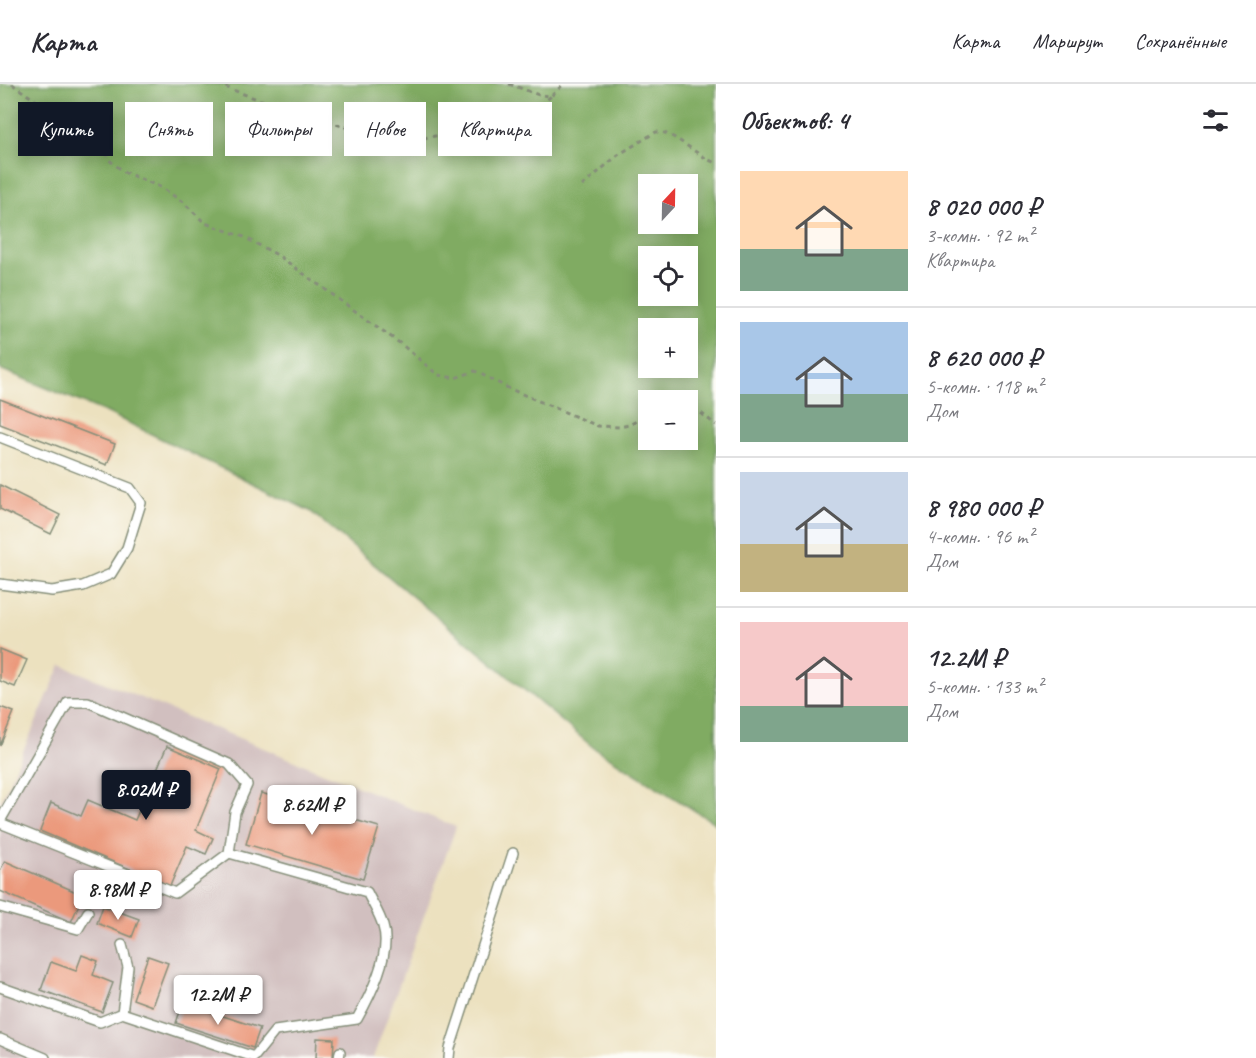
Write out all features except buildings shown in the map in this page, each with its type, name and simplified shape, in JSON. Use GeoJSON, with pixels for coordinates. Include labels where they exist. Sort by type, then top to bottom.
{"type":"FeatureCollection","features":[{"type":"Feature","properties":{"kind":"lane"},"geometry":{"type":"LineString","coordinates":[[0,437],[130,488],[141,503],[127,548],[111,574],[83,586],[52,591],[0,584]]}},
{"type":"Feature","properties":{"kind":"lane"},"geometry":{"type":"LineString","coordinates":[[68,702],[88,702],[230,764],[247,785],[235,813],[229,853],[175,893],[0,822],[68,702]]}},
{"type":"Feature","properties":{"kind":"lane"},"geometry":{"type":"LineString","coordinates":[[0,987],[100,1022],[122,1013],[254,1058],[275,1031],[357,1019],[381,970],[384,928],[367,892],[229,853]]}},
{"type":"Feature","properties":{"kind":"lane"},"geometry":{"type":"LineString","coordinates":[[448,1058],[513,853]]}},
{"type":"Feature","properties":{"kind":"lane"},"geometry":{"type":"LineString","coordinates":[[0,907],[78,929],[88,912]]}},
{"type":"Feature","properties":{"kind":"lane"},"geometry":{"type":"LineString","coordinates":[[122,945],[128,967],[122,1013]]}},
{"type":"Feature","properties":{"kind":"lane"},"geometry":{"type":"LineString","coordinates":[[0,1040],[45,1058]]}},
{"type":"Feature","properties":{"kind":"path"},"geometry":{"type":"LineString","coordinates":[[12,84],[35,100],[93,149],[106,144],[108,159],[124,172],[162,188],[183,202],[205,223],[244,237],[279,256],[401,344],[438,375],[455,378],[475,371],[510,389],[598,426],[618,427],[638,420]]}},
{"type":"Feature","properties":{"kind":"path"},"geometry":{"type":"LineString","coordinates":[[217,84],[348,128],[365,124],[409,131],[423,138],[470,130],[483,131],[530,118],[564,84]]}},
{"type":"Feature","properties":{"kind":"path"},"geometry":{"type":"LineString","coordinates":[[509,84],[539,95],[551,96]]}},
{"type":"Feature","properties":{"kind":"path"},"geometry":{"type":"LineString","coordinates":[[582,186],[618,155],[656,132],[675,139],[695,153],[716,163]]}},
{"type":"Feature","properties":{"kind":"path"},"geometry":{"type":"LineString","coordinates":[[698,411],[716,425]]}},
{"type":"Feature","properties":{"kind":"shaded area"},"geometry":{"type":"Polygon","coordinates":[[[61,665],[456,827],[373,1058],[0,1058],[0,804],[61,665]]]}},
{"type":"Feature","properties":{"kind":"green space"},"geometry":{"type":"Polygon","coordinates":[[[0,84],[716,84],[716,824],[594,748],[310,511],[108,413],[0,369],[0,84]]]}}]}
